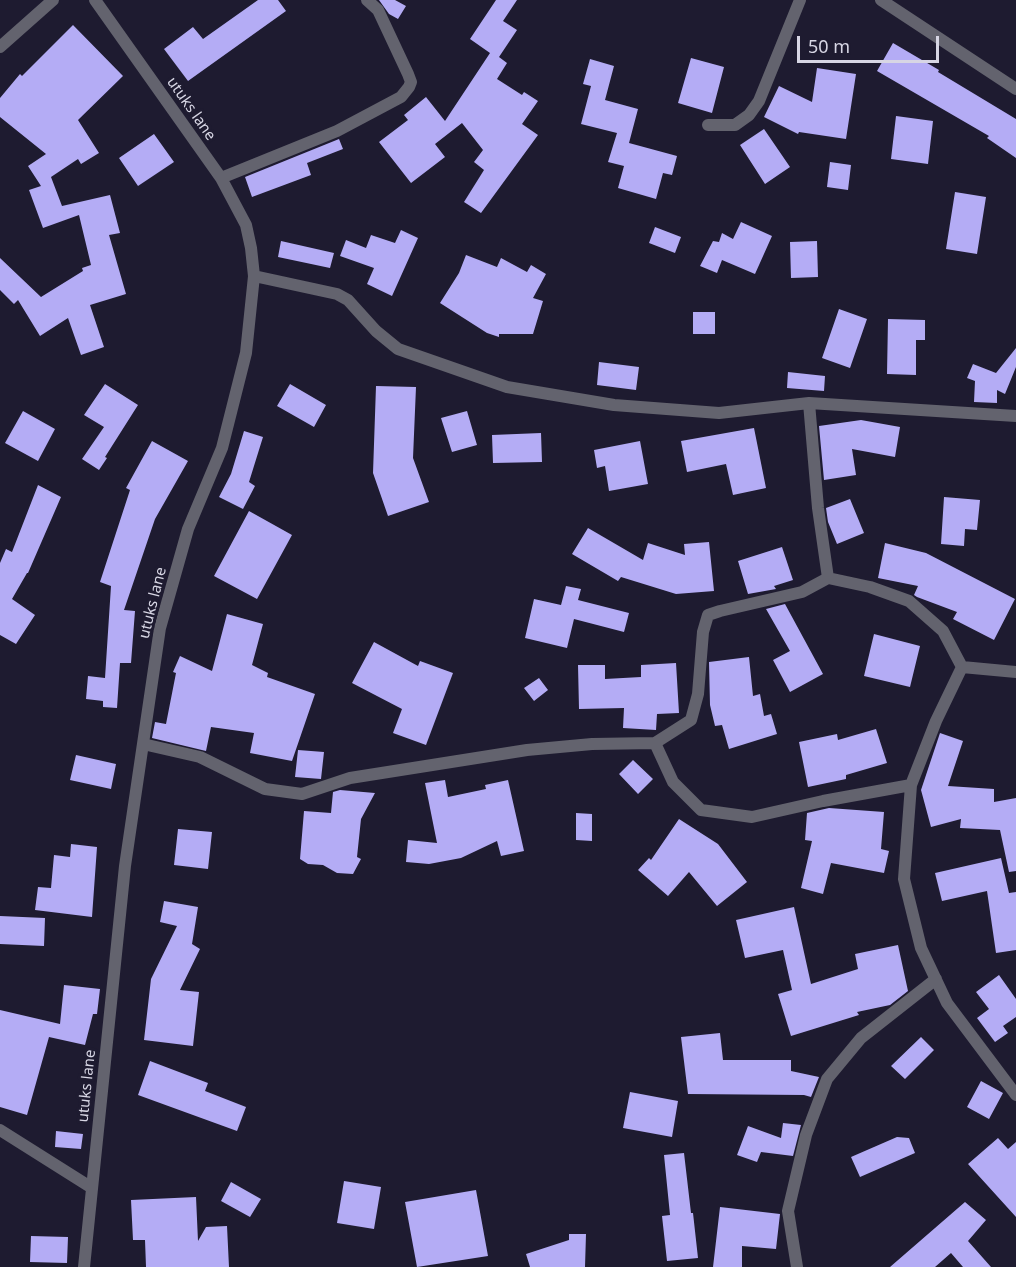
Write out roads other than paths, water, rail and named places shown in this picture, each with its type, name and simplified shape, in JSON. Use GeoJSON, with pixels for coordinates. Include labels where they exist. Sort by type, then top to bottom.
{"type":"FeatureCollection","features":[{"type":"Feature","properties":{"kind":"street"},"geometry":{"type":"LineString","coordinates":[[0,47],[53,0]]}},
{"type":"Feature","properties":{"kind":"street","name":"utuks lane"},"geometry":{"type":"LineString","coordinates":[[84,1267],[125,866],[160,628],[188,529],[222,448],[246,353],[254,276],[246,225],[221,178],[94,0]]}},
{"type":"Feature","properties":{"kind":"street"},"geometry":{"type":"LineString","coordinates":[[221,178],[337,131],[401,97],[411,82],[378,10],[368,0]]}},
{"type":"Feature","properties":{"kind":"street"},"geometry":{"type":"LineString","coordinates":[[708,125],[735,125],[749,115],[759,101],[800,0]]}},
{"type":"Feature","properties":{"kind":"street"},"geometry":{"type":"LineString","coordinates":[[881,0],[1016,89]]}},
{"type":"Feature","properties":{"kind":"street"},"geometry":{"type":"LineString","coordinates":[[254,276],[337,294],[348,300],[376,331],[398,349],[507,387],[615,405],[719,412],[809,403],[1016,417]]}},
{"type":"Feature","properties":{"kind":"street"},"geometry":{"type":"LineString","coordinates":[[809,403],[818,508],[828,578]]}},
{"type":"Feature","properties":{"kind":"street"},"geometry":{"type":"LineString","coordinates":[[143,744],[200,757],[265,789],[302,795],[350,778],[527,750],[592,744],[655,743],[690,720],[698,694],[703,632],[708,615],[802,592],[828,578],[870,587],[909,601],[942,631],[962,667]]}},
{"type":"Feature","properties":{"kind":"street"},"geometry":{"type":"LineString","coordinates":[[962,667],[1016,672]]}},
{"type":"Feature","properties":{"kind":"street"},"geometry":{"type":"LineString","coordinates":[[962,667],[936,721],[911,785],[904,879],[921,948],[947,1004],[1016,1095]]}},
{"type":"Feature","properties":{"kind":"street"},"geometry":{"type":"LineString","coordinates":[[655,743],[673,782],[701,810],[752,818],[823,801],[911,785]]}},
{"type":"Feature","properties":{"kind":"street"},"geometry":{"type":"LineString","coordinates":[[797,1267],[788,1211],[806,1135],[828,1079],[861,1038],[936,979]]}},
{"type":"Feature","properties":{"kind":"street"},"geometry":{"type":"LineString","coordinates":[[0,1130],[92,1188]]}}]}
